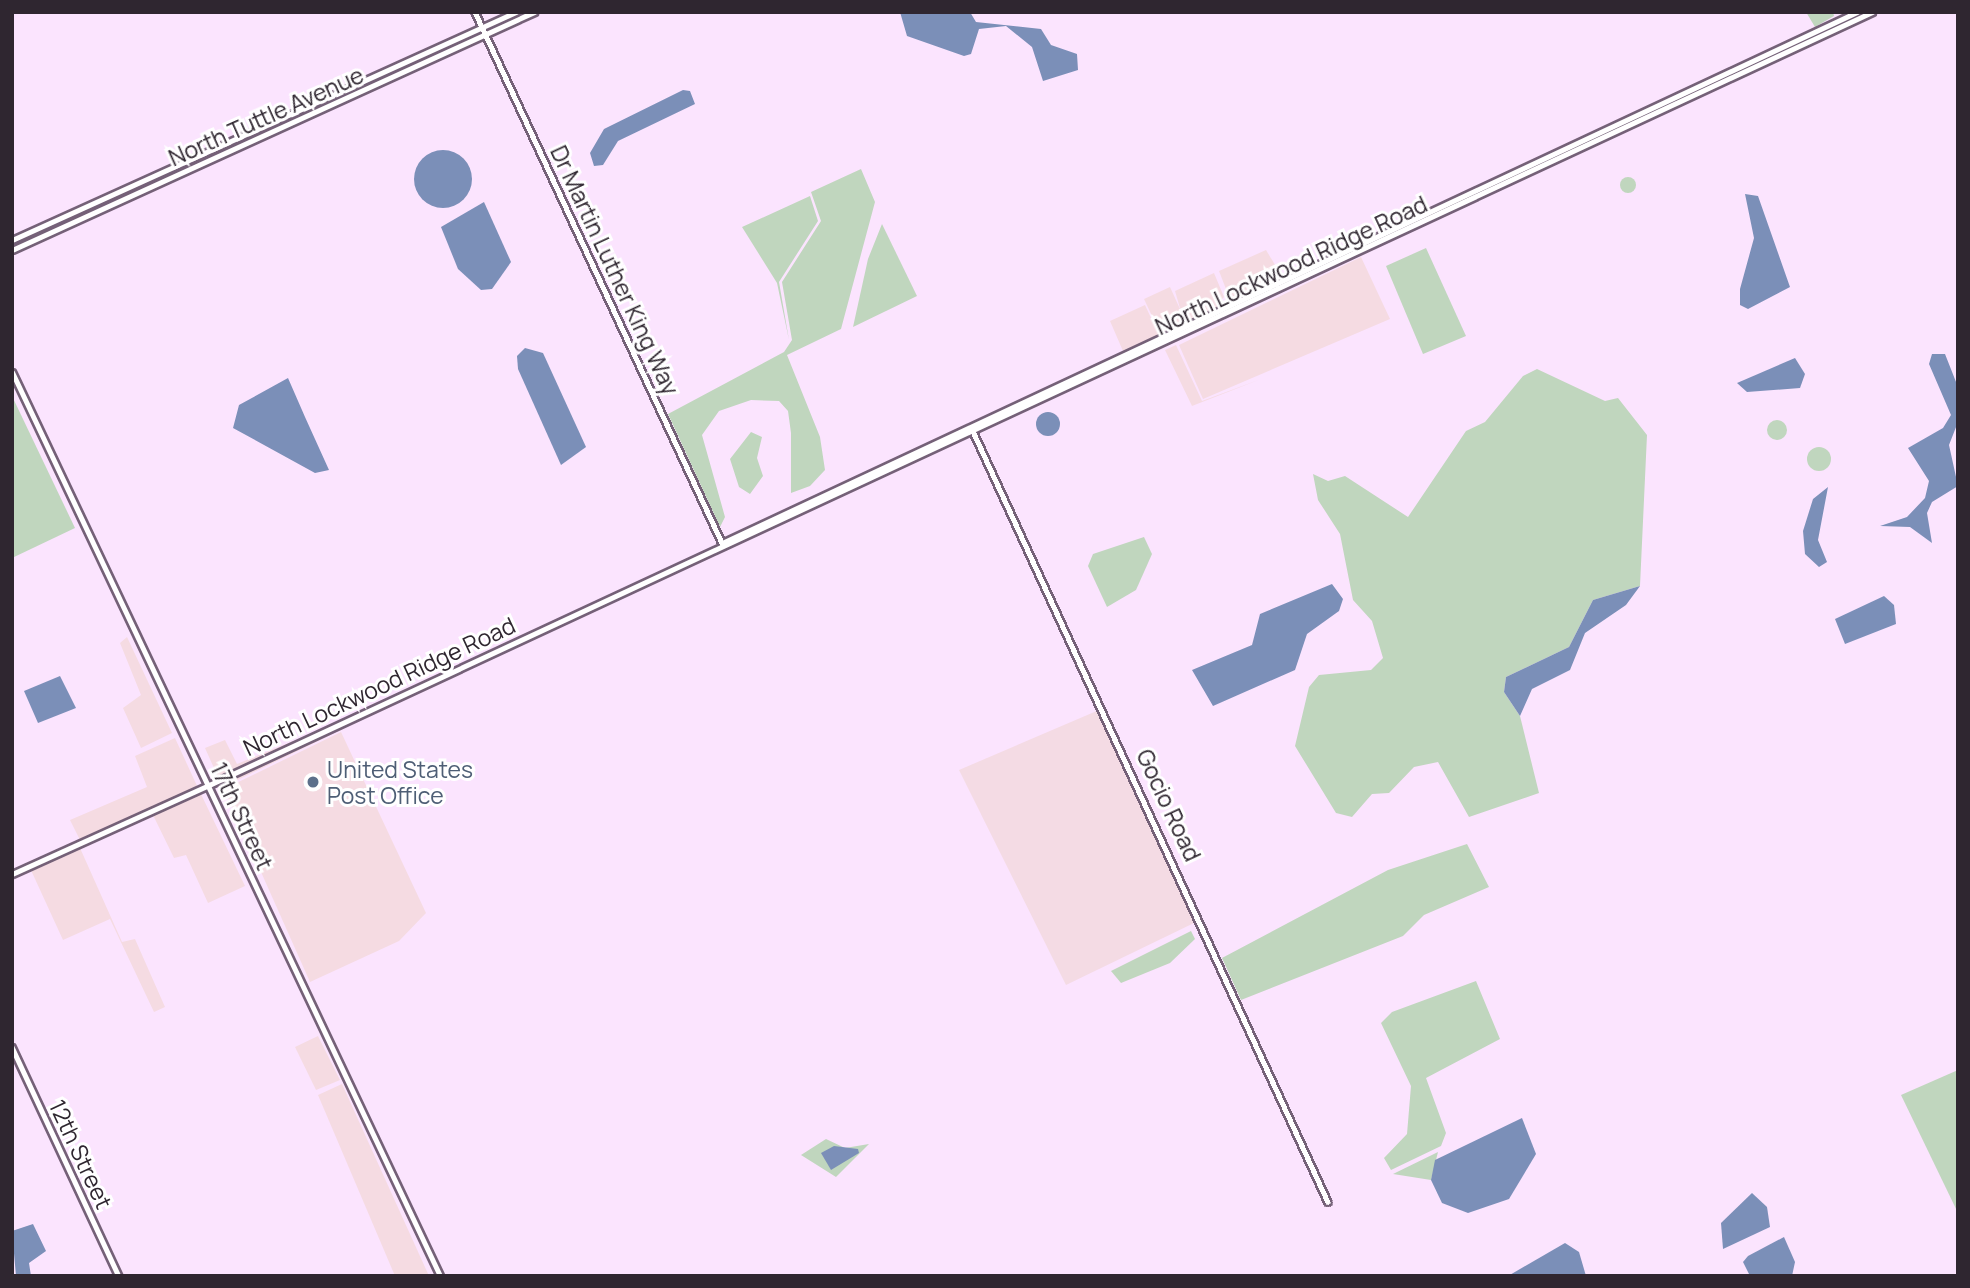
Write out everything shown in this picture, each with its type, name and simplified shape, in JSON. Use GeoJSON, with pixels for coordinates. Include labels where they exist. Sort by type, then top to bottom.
{"type":"FeatureCollection","features":[{"type":"Feature","properties":{"kind":"main road","name":"North Tuttle Avenue"},"geometry":{"type":"LineString","coordinates":[[12,240],[516,12]]}},
{"type":"Feature","properties":{"kind":"main road","name":"North Tuttle Avenue"},"geometry":{"type":"LineString","coordinates":[[12,250],[534,12]]}},
{"type":"Feature","properties":{"kind":"main road","name":"North Lockwood Ridge Road"},"geometry":{"type":"LineString","coordinates":[[209,785],[1857,12]]}},
{"type":"Feature","properties":{"kind":"main road","name":"North Lockwood Ridge Road"},"geometry":{"type":"LineString","coordinates":[[972,428],[1031,405],[1062,385],[1872,12]]}},
{"type":"Feature","properties":{"kind":"main road","name":"17th Street"},"geometry":{"type":"LineString","coordinates":[[12,372],[440,1276]]}},
{"type":"Feature","properties":{"kind":"street","name":"Dr Martin Luther King Way"},"geometry":{"type":"LineString","coordinates":[[475,12],[722,543]]}},
{"type":"Feature","properties":{"kind":"street","name":"Gocio Road"},"geometry":{"type":"LineString","coordinates":[[972,428],[1328,1202]]}},
{"type":"Feature","properties":{"kind":"street","name":"North Lockwood Ridge Road"},"geometry":{"type":"LineString","coordinates":[[12,874],[209,785]]}},
{"type":"Feature","properties":{"kind":"street","name":"12th Street"},"geometry":{"type":"LineString","coordinates":[[12,1047],[119,1276]]}},
{"type":"Feature","properties":{"kind":"shaded area"},"geometry":{"type":"Polygon","coordinates":[[[1266,250],[1283,278],[1231,302],[1219,271],[1266,250]]]}},
{"type":"Feature","properties":{"kind":"shaded area"},"geometry":{"type":"Polygon","coordinates":[[[1361,257],[1390,319],[1203,399],[1179,345],[1361,257]]]}},
{"type":"Feature","properties":{"kind":"shaded area"},"geometry":{"type":"Polygon","coordinates":[[[1214,273],[1224,297],[1218,304],[1226,304],[1123,351],[1110,321],[1145,305],[1158,333],[1184,322],[1175,291],[1214,273]]]}},
{"type":"Feature","properties":{"kind":"shaded area"},"geometry":{"type":"Polygon","coordinates":[[[1170,287],[1185,320],[1159,331],[1144,299],[1170,287]]]}},
{"type":"Feature","properties":{"kind":"shaded area"},"geometry":{"type":"Polygon","coordinates":[[[1176,345],[1202,401],[1261,379],[1192,406],[1165,350],[1176,345]]]}},
{"type":"Feature","properties":{"kind":"shaded area"},"geometry":{"type":"Polygon","coordinates":[[[127,637],[172,733],[141,748],[123,708],[141,695],[120,643],[127,637]]]}},
{"type":"Feature","properties":{"kind":"shaded area"},"geometry":{"type":"Polygon","coordinates":[[[1099,710],[1194,923],[1066,985],[959,770],[1099,710]]]}},
{"type":"Feature","properties":{"kind":"shaded area"},"geometry":{"type":"Polygon","coordinates":[[[341,725],[343,729],[223,787],[220,782],[341,725]]]}},
{"type":"Feature","properties":{"kind":"shaded area"},"geometry":{"type":"Polygon","coordinates":[[[341,732],[426,913],[399,941],[310,982],[224,789],[341,732]]]}},
{"type":"Feature","properties":{"kind":"shaded area"},"geometry":{"type":"Polygon","coordinates":[[[306,736],[218,777],[205,748],[225,740],[237,764],[306,736]]]}},
{"type":"Feature","properties":{"kind":"shaded area"},"geometry":{"type":"Polygon","coordinates":[[[175,738],[198,788],[80,840],[70,820],[147,787],[135,756],[175,738]]]}},
{"type":"Feature","properties":{"kind":"shaded area"},"geometry":{"type":"Polygon","coordinates":[[[200,792],[245,886],[208,903],[186,855],[174,858],[153,815],[80,848],[122,942],[135,939],[165,1007],[154,1012],[110,919],[63,940],[30,868],[200,792]]]}},
{"type":"Feature","properties":{"kind":"shaded area"},"geometry":{"type":"Polygon","coordinates":[[[318,1036],[340,1080],[316,1090],[295,1047],[318,1036]]]}},
{"type":"Feature","properties":{"kind":"shaded area"},"geometry":{"type":"Polygon","coordinates":[[[342,1084],[429,1276],[395,1276],[318,1095],[342,1084]]]}},
{"type":"Feature","properties":{"kind":"green space"},"geometry":{"type":"Polygon","coordinates":[[[1806,12],[1833,12],[1834,16],[1815,27],[1806,12]]]}},
{"type":"Feature","properties":{"kind":"green space"},"geometry":{"type":"Polygon","coordinates":[[[861,169],[875,202],[841,329],[787,355],[820,437],[825,470],[810,486],[791,493],[791,433],[788,411],[779,401],[751,400],[719,411],[702,435],[725,517],[720,527],[668,414],[784,352],[792,340],[782,282],[821,221],[811,192],[861,169]]]}},
{"type":"Feature","properties":{"kind":"green space"},"geometry":{"type":"Polygon","coordinates":[[[1625,177],[1631,177],[1636,185],[1634,191],[1625,193],[1620,188],[1620,182],[1625,177]]]}},
{"type":"Feature","properties":{"kind":"green space"},"geometry":{"type":"Polygon","coordinates":[[[810,196],[818,221],[779,282],[789,340],[777,283],[742,227],[810,196]]]}},
{"type":"Feature","properties":{"kind":"green space"},"geometry":{"type":"Polygon","coordinates":[[[882,224],[917,296],[853,327],[868,259],[882,224]]]}},
{"type":"Feature","properties":{"kind":"green space"},"geometry":{"type":"Polygon","coordinates":[[[1426,248],[1466,336],[1423,354],[1386,266],[1426,248]]]}},
{"type":"Feature","properties":{"kind":"green space"},"geometry":{"type":"Polygon","coordinates":[[[1537,369],[1605,401],[1618,398],[1647,435],[1640,586],[1593,600],[1569,647],[1506,677],[1504,692],[1520,716],[1539,793],[1469,817],[1438,762],[1414,767],[1389,793],[1372,794],[1352,817],[1336,813],[1295,746],[1309,687],[1319,675],[1371,670],[1383,658],[1372,621],[1353,600],[1340,534],[1318,500],[1313,474],[1328,481],[1345,476],[1408,517],[1466,431],[1485,422],[1523,376],[1537,369]]]}},
{"type":"Feature","properties":{"kind":"green space"},"geometry":{"type":"Polygon","coordinates":[[[12,396],[75,528],[12,558],[12,396]]]}},
{"type":"Feature","properties":{"kind":"green space"},"geometry":{"type":"Polygon","coordinates":[[[1777,420],[1784,423],[1787,430],[1784,437],[1777,440],[1770,437],[1767,430],[1770,423],[1777,420]]]}},
{"type":"Feature","properties":{"kind":"green space"},"geometry":{"type":"Polygon","coordinates":[[[751,432],[762,437],[757,458],[763,476],[750,494],[739,487],[730,459],[751,432]]]}},
{"type":"Feature","properties":{"kind":"green space"},"geometry":{"type":"Polygon","coordinates":[[[1819,447],[1828,450],[1831,459],[1828,468],[1819,471],[1810,468],[1807,459],[1810,450],[1819,447]]]}},
{"type":"Feature","properties":{"kind":"green space"},"geometry":{"type":"Polygon","coordinates":[[[1144,537],[1152,554],[1136,590],[1107,607],[1088,566],[1093,554],[1144,537]]]}},
{"type":"Feature","properties":{"kind":"green space"},"geometry":{"type":"Polygon","coordinates":[[[1467,844],[1489,887],[1424,915],[1403,936],[1241,1000],[1222,958],[1388,870],[1467,844]]]}},
{"type":"Feature","properties":{"kind":"green space"},"geometry":{"type":"Polygon","coordinates":[[[1191,931],[1195,939],[1170,963],[1121,983],[1111,971],[1191,931]]]}},
{"type":"Feature","properties":{"kind":"green space"},"geometry":{"type":"Polygon","coordinates":[[[1476,981],[1500,1039],[1426,1078],[1446,1133],[1441,1146],[1391,1170],[1384,1158],[1407,1134],[1411,1086],[1381,1023],[1392,1012],[1476,981]]]}},
{"type":"Feature","properties":{"kind":"green space"},"geometry":{"type":"Polygon","coordinates":[[[1958,1070],[1958,1213],[1901,1095],[1958,1070]]]}},
{"type":"Feature","properties":{"kind":"green space"},"geometry":{"type":"Polygon","coordinates":[[[826,1139],[845,1148],[869,1144],[836,1177],[801,1155],[826,1139]]]}},
{"type":"Feature","properties":{"kind":"green space"},"geometry":{"type":"Polygon","coordinates":[[[1438,1152],[1431,1180],[1393,1174],[1438,1152]]]}},
{"type":"Feature","properties":{"kind":"water"},"geometry":{"type":"Polygon","coordinates":[[[900,12],[970,12],[976,22],[1041,29],[1051,45],[1077,54],[1078,70],[1043,81],[1032,47],[1006,26],[979,29],[971,54],[964,56],[907,36],[900,12]]]}},
{"type":"Feature","properties":{"kind":"water"},"geometry":{"type":"Polygon","coordinates":[[[683,90],[690,91],[695,104],[618,141],[603,165],[594,166],[590,153],[604,129],[683,90]]]}},
{"type":"Feature","properties":{"kind":"water"},"geometry":{"type":"Polygon","coordinates":[[[437,150],[449,150],[464,158],[472,173],[472,185],[464,200],[449,208],[437,208],[422,200],[414,185],[414,173],[422,158],[437,150]]]}},
{"type":"Feature","properties":{"kind":"water"},"geometry":{"type":"Polygon","coordinates":[[[1745,194],[1758,196],[1790,287],[1748,309],[1740,305],[1740,289],[1754,238],[1745,194]]]}},
{"type":"Feature","properties":{"kind":"water"},"geometry":{"type":"Polygon","coordinates":[[[484,202],[511,262],[492,289],[481,290],[458,269],[441,227],[484,202]]]}},
{"type":"Feature","properties":{"kind":"water"},"geometry":{"type":"Polygon","coordinates":[[[525,348],[543,353],[586,447],[561,465],[518,369],[517,356],[525,348]]]}},
{"type":"Feature","properties":{"kind":"water"},"geometry":{"type":"Polygon","coordinates":[[[1932,354],[1945,354],[1958,387],[1958,422],[1949,445],[1958,486],[1932,502],[1927,513],[1932,543],[1910,527],[1880,526],[1907,517],[1925,498],[1929,481],[1908,448],[1943,428],[1951,415],[1929,364],[1932,354]]]}},
{"type":"Feature","properties":{"kind":"water"},"geometry":{"type":"Polygon","coordinates":[[[1795,358],[1805,374],[1800,388],[1747,392],[1737,383],[1795,358]]]}},
{"type":"Feature","properties":{"kind":"water"},"geometry":{"type":"Polygon","coordinates":[[[288,378],[329,470],[315,473],[233,428],[239,405],[288,378]]]}},
{"type":"Feature","properties":{"kind":"water"},"geometry":{"type":"Polygon","coordinates":[[[1048,412],[1057,415],[1060,424],[1057,433],[1048,436],[1039,433],[1036,424],[1039,415],[1048,412]]]}},
{"type":"Feature","properties":{"kind":"water"},"geometry":{"type":"Polygon","coordinates":[[[1828,487],[1818,540],[1827,562],[1819,567],[1805,554],[1803,531],[1813,499],[1828,487]]]}},
{"type":"Feature","properties":{"kind":"water"},"geometry":{"type":"Polygon","coordinates":[[[1332,584],[1343,599],[1339,611],[1307,634],[1295,670],[1213,706],[1192,670],[1252,645],[1260,614],[1332,584]]]}},
{"type":"Feature","properties":{"kind":"water"},"geometry":{"type":"Polygon","coordinates":[[[1640,586],[1626,605],[1585,633],[1570,670],[1532,689],[1520,716],[1504,692],[1506,677],[1569,647],[1593,600],[1640,586]]]}},
{"type":"Feature","properties":{"kind":"water"},"geometry":{"type":"Polygon","coordinates":[[[1884,596],[1894,605],[1896,624],[1845,644],[1835,619],[1884,596]]]}},
{"type":"Feature","properties":{"kind":"water"},"geometry":{"type":"Polygon","coordinates":[[[60,676],[76,708],[38,723],[24,691],[60,676]]]}},
{"type":"Feature","properties":{"kind":"water"},"geometry":{"type":"Polygon","coordinates":[[[1522,1118],[1536,1154],[1509,1199],[1468,1213],[1442,1203],[1431,1180],[1435,1160],[1522,1118]]]}},
{"type":"Feature","properties":{"kind":"water"},"geometry":{"type":"Polygon","coordinates":[[[834,1146],[858,1149],[859,1153],[831,1170],[821,1153],[834,1146]]]}},
{"type":"Feature","properties":{"kind":"water"},"geometry":{"type":"Polygon","coordinates":[[[1752,1193],[1767,1207],[1770,1227],[1723,1249],[1721,1223],[1752,1193]]]}},
{"type":"Feature","properties":{"kind":"water"},"geometry":{"type":"Polygon","coordinates":[[[33,1224],[46,1251],[29,1263],[31,1276],[16,1276],[12,1231],[33,1224]]]}},
{"type":"Feature","properties":{"kind":"water"},"geometry":{"type":"Polygon","coordinates":[[[1784,1237],[1795,1262],[1792,1276],[1750,1276],[1743,1262],[1748,1256],[1784,1237]]]}},
{"type":"Feature","properties":{"kind":"water"},"geometry":{"type":"Polygon","coordinates":[[[1565,1243],[1579,1252],[1586,1276],[1508,1276],[1565,1243]]]}},
{"type":"Feature","properties":{"kind":"place","name":"United States Post Office"},"geometry":{"type":"Point","coordinates":[313,782]}}]}
